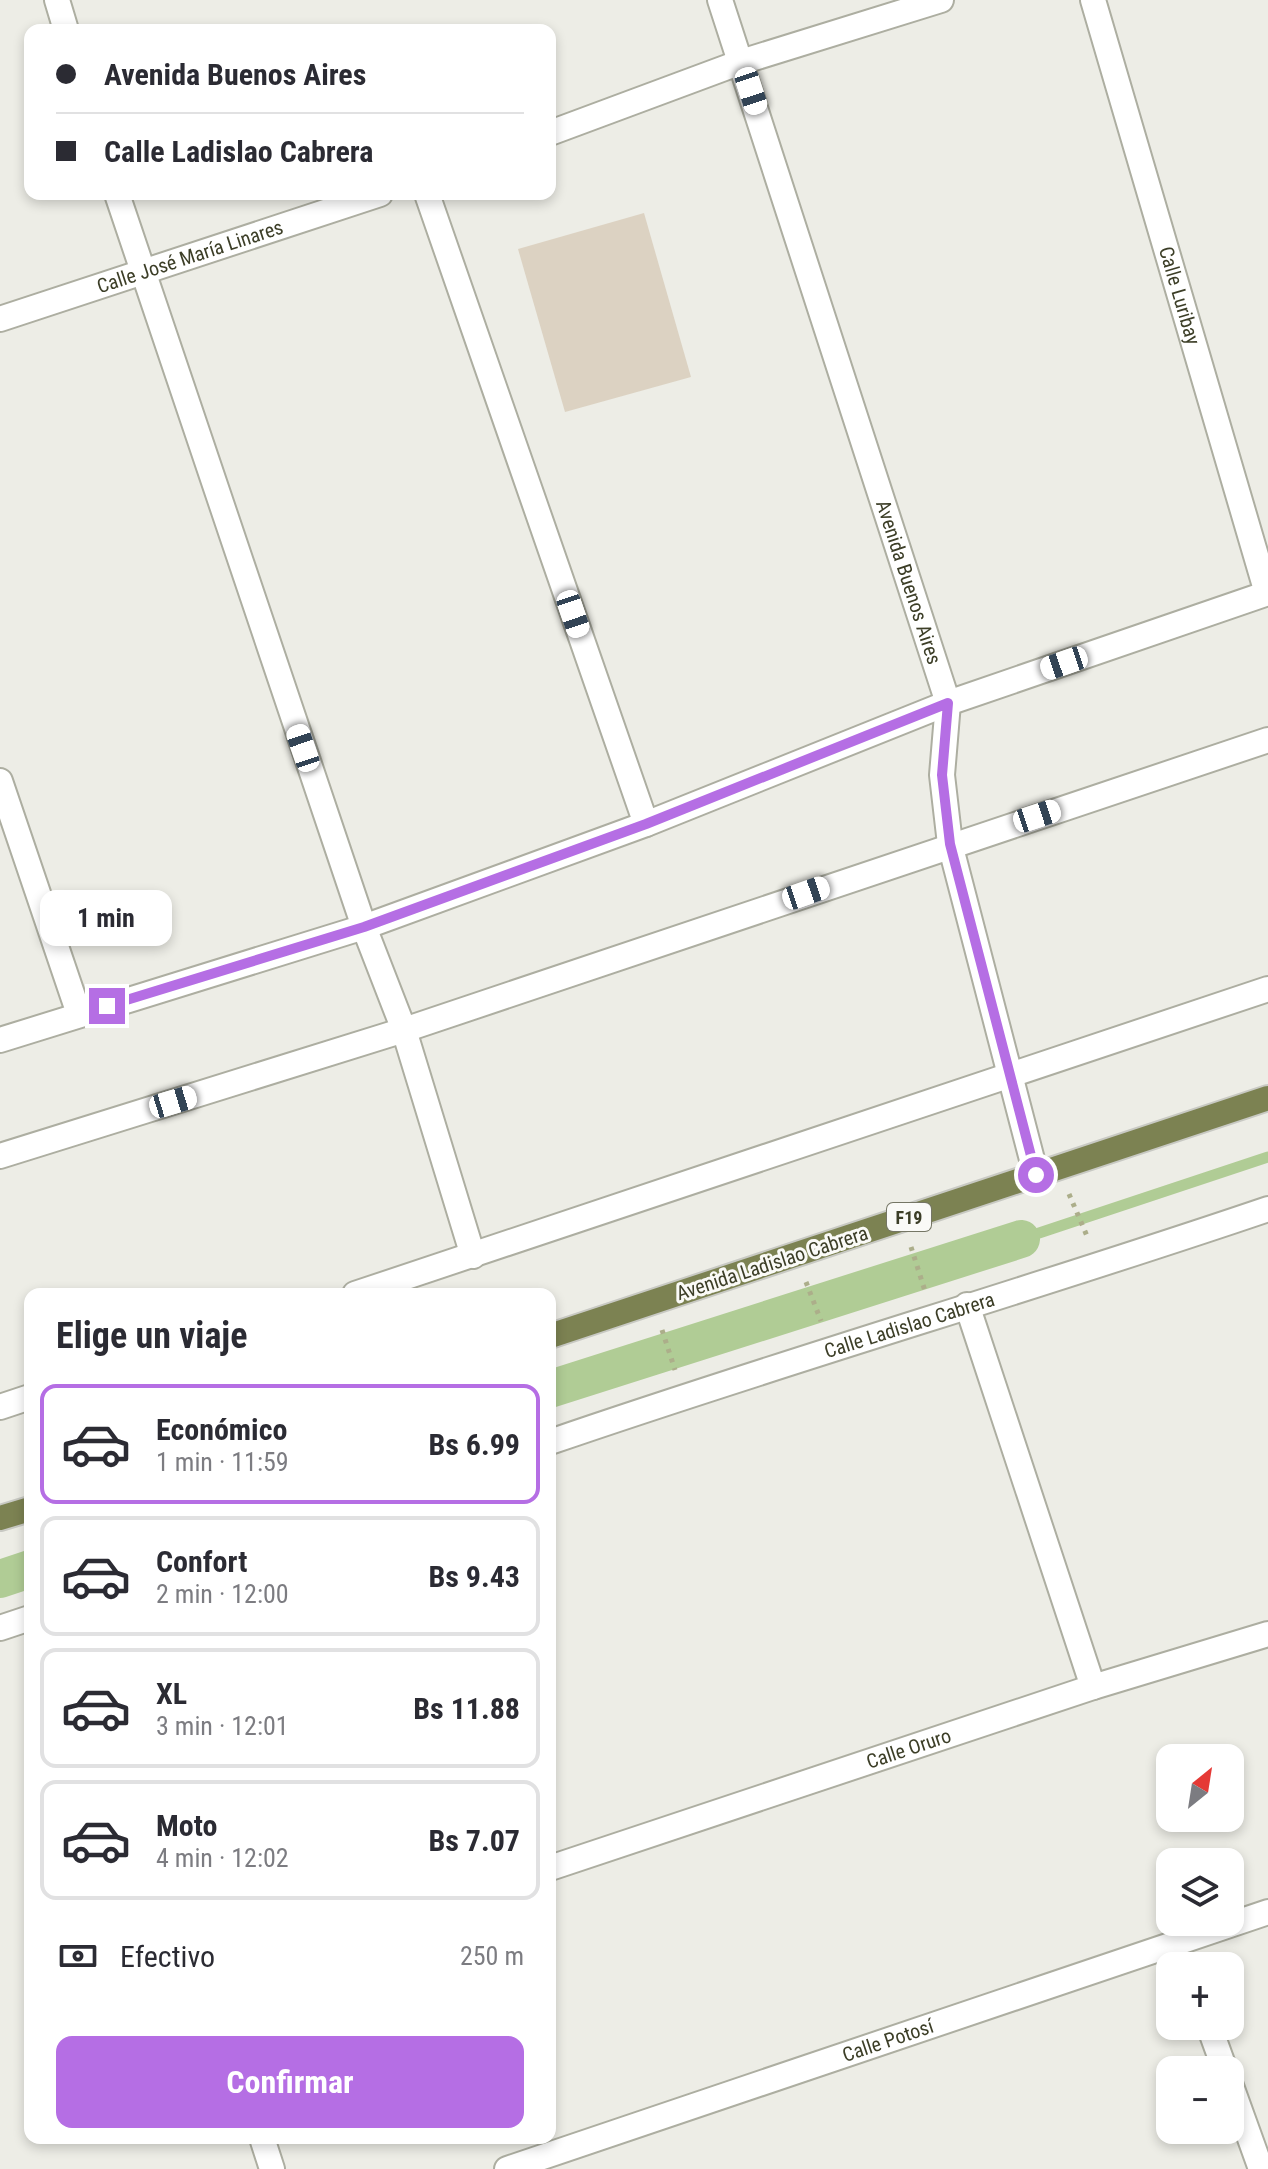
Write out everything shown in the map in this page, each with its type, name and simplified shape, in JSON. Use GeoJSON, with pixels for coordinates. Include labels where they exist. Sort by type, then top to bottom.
{"type":"FeatureCollection","features":[{"type":"Feature","properties":{"kind":"highway","name":"Avenida Ladislao Cabrera"},"geometry":{"type":"LineString","coordinates":[[556,1334],[1268,1098]]}},
{"type":"Feature","properties":{"kind":"highway"},"geometry":{"type":"LineString","coordinates":[[0,1518],[24,1511]]}},
{"type":"Feature","properties":{"kind":"street"},"geometry":{"type":"LineString","coordinates":[[57,0],[64,24]]}},
{"type":"Feature","properties":{"kind":"street","name":"Avenida Buenos Aires"},"geometry":{"type":"LineString","coordinates":[[720,0],[948,703],[942,775],[950,844],[1036,1175]]}},
{"type":"Feature","properties":{"kind":"street"},"geometry":{"type":"LineString","coordinates":[[556,131],[741,62],[941,0]]}},
{"type":"Feature","properties":{"kind":"street","name":"Calle Luribay"},"geometry":{"type":"LineString","coordinates":[[1093,0],[1268,593]]}},
{"type":"Feature","properties":{"kind":"street"},"geometry":{"type":"LineString","coordinates":[[119,200],[364,927],[404,1030],[473,1256]]}},
{"type":"Feature","properties":{"kind":"street","name":"Calle José María Linares"},"geometry":{"type":"LineString","coordinates":[[0,319],[362,200]]}},
{"type":"Feature","properties":{"kind":"street"},"geometry":{"type":"LineString","coordinates":[[429,200],[646,824]]}},
{"type":"Feature","properties":{"kind":"street"},"geometry":{"type":"LineString","coordinates":[[0,1040],[364,927],[646,824],[948,703],[1268,593]]}},
{"type":"Feature","properties":{"kind":"street"},"geometry":{"type":"LineString","coordinates":[[0,1156],[404,1030],[950,844],[1268,740]]}},
{"type":"Feature","properties":{"kind":"street"},"geometry":{"type":"LineString","coordinates":[[0,781],[79,1014]]}},
{"type":"Feature","properties":{"kind":"street"},"geometry":{"type":"LineString","coordinates":[[374,1288],[1268,989]]}},
{"type":"Feature","properties":{"kind":"street","name":"Calle Ladislao Cabrera"},"geometry":{"type":"LineString","coordinates":[[556,1440],[1268,1209]]}},
{"type":"Feature","properties":{"kind":"street"},"geometry":{"type":"LineString","coordinates":[[967,1305],[1093,1687]]}},
{"type":"Feature","properties":{"kind":"street"},"geometry":{"type":"LineString","coordinates":[[0,1407],[24,1399]]}},
{"type":"Feature","properties":{"kind":"street"},"geometry":{"type":"LineString","coordinates":[[0,1628],[24,1620]]}},
{"type":"Feature","properties":{"kind":"street","name":"Calle Oruro"},"geometry":{"type":"LineString","coordinates":[[556,1866],[1093,1687],[1268,1634]]}},
{"type":"Feature","properties":{"kind":"street","name":"Calle Potosí"},"geometry":{"type":"LineString","coordinates":[[1189,1952],[1268,1912]]}},
{"type":"Feature","properties":{"kind":"street","name":"Calle Potosí"},"geometry":{"type":"LineString","coordinates":[[507,2169],[1156,1964]]}},
{"type":"Feature","properties":{"kind":"street"},"geometry":{"type":"LineString","coordinates":[[1244,2122],[1261,2169]]}},
{"type":"Feature","properties":{"kind":"street"},"geometry":{"type":"LineString","coordinates":[[264,2144],[272,2169]]}},
{"type":"Feature","properties":{"kind":"path"},"geometry":{"type":"LineString","coordinates":[[1074,1201],[1089,1241]]}},
{"type":"Feature","properties":{"kind":"path"},"geometry":{"type":"LineString","coordinates":[[910,1245],[925,1293]]}},
{"type":"Feature","properties":{"kind":"path"},"geometry":{"type":"LineString","coordinates":[[814,1303],[825,1330]]}},
{"type":"Feature","properties":{"kind":"path"},"geometry":{"type":"LineString","coordinates":[[666,1344],[676,1373]]}},
{"type":"Feature","properties":{"kind":"shaded area"},"geometry":{"type":"Polygon","coordinates":[[[644,213],[691,377],[565,412],[518,249],[644,213]]]}},
{"type":"Feature","properties":{"kind":"waterway"},"geometry":{"type":"LineString","coordinates":[[1021,1239],[1268,1157]]}},
{"type":"Feature","properties":{"kind":"waterway"},"geometry":{"type":"LineString","coordinates":[[556,1387],[1021,1239]]}},
{"type":"Feature","properties":{"kind":"waterway"},"geometry":{"type":"LineString","coordinates":[[0,1579],[24,1571]]}},
{"type":"Feature","properties":{"kind":"route"},"geometry":{"type":"LineString","coordinates":[[107,1006],[364,927],[646,824],[948,703],[942,775],[950,844],[1036,1175]]}}]}
